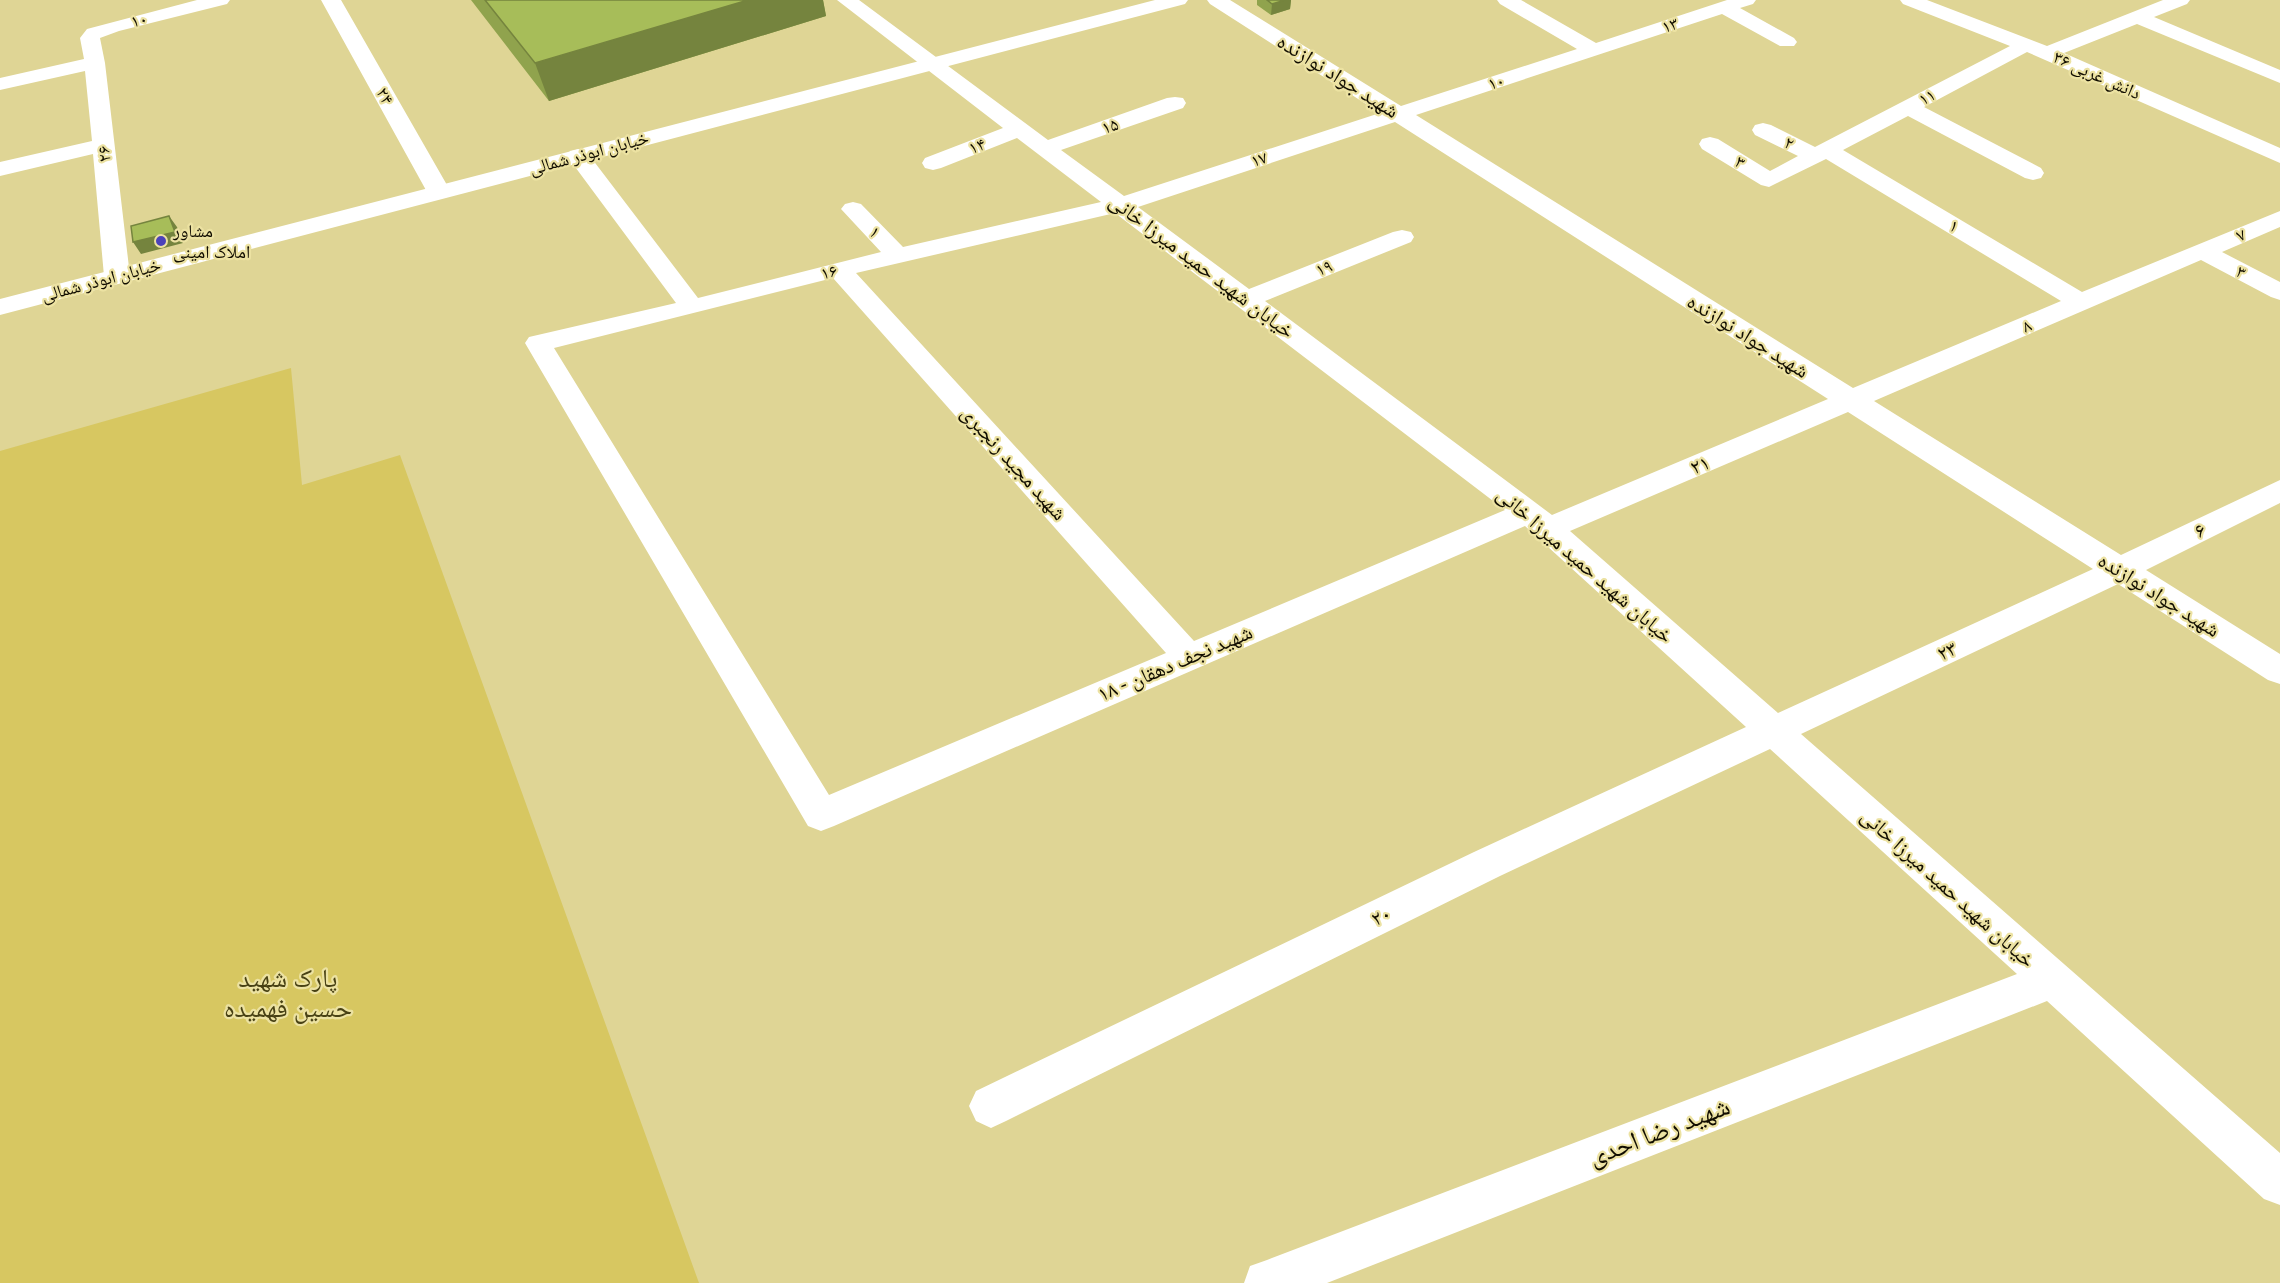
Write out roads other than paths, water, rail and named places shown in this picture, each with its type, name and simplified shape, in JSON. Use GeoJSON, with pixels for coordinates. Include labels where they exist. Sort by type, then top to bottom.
{"type":"FeatureCollection","features":[{"type":"Feature","properties":{"kind":"street","name":"۱۰"},"geometry":{"type":"LineString","coordinates":[[94,33],[220,0]]}},
{"type":"Feature","properties":{"kind":"street","name":"۲۴"},"geometry":{"type":"LineString","coordinates":[[331,0],[439,192]]}},
{"type":"Feature","properties":{"kind":"street","name":"خیابان ابوذر شمالی"},"geometry":{"type":"LineString","coordinates":[[0,307],[1178,0]]}},
{"type":"Feature","properties":{"kind":"street","name":"شهید جواد نوازنده"},"geometry":{"type":"LineString","coordinates":[[1217,0],[2280,671]]}},
{"type":"Feature","properties":{"kind":"street"},"geometry":{"type":"LineString","coordinates":[[1507,0],[1594,50]]}},
{"type":"Feature","properties":{"kind":"street","name":"۱۳"},"geometry":{"type":"LineString","coordinates":[[1594,50],[1746,0]]}},
{"type":"Feature","properties":{"kind":"street","name":"دانش غربی ۳۶"},"geometry":{"type":"LineString","coordinates":[[1911,0],[2047,53],[2280,156]]}},
{"type":"Feature","properties":{"kind":"street"},"geometry":{"type":"LineString","coordinates":[[2047,53],[2180,0]]}},
{"type":"Feature","properties":{"kind":"street","name":"خیابان شهید حمید میرزا خانی"},"geometry":{"type":"LineString","coordinates":[[859,2],[932,64],[1538,521],[2051,980],[2277,1175]]}},
{"type":"Feature","properties":{"kind":"street"},"geometry":{"type":"LineString","coordinates":[[1723,7],[1787,42]]}},
{"type":"Feature","properties":{"kind":"street"},"geometry":{"type":"LineString","coordinates":[[2136,17],[2280,77]]}},
{"type":"Feature","properties":{"kind":"street","name":"۲۶"},"geometry":{"type":"LineString","coordinates":[[94,33],[90,38],[95,63],[117,276]]}},
{"type":"Feature","properties":{"kind":"street","name":"۱۱"},"geometry":{"type":"LineString","coordinates":[[1769,180],[2026,45]]}},
{"type":"Feature","properties":{"kind":"street","name":"۱۰"},"geometry":{"type":"LineString","coordinates":[[1398,114],[1594,50]]}},
{"type":"Feature","properties":{"kind":"street"},"geometry":{"type":"LineString","coordinates":[[0,84],[95,63]]}},
{"type":"Feature","properties":{"kind":"street","name":"۱۵"},"geometry":{"type":"LineString","coordinates":[[1045,148],[1175,103]]}},
{"type":"Feature","properties":{"kind":"street"},"geometry":{"type":"LineString","coordinates":[[2136,114],[2162,104]]}},
{"type":"Feature","properties":{"kind":"street"},"geometry":{"type":"LineString","coordinates":[[1908,107],[2033,173]]}},
{"type":"Feature","properties":{"kind":"street","name":"۱۷"},"geometry":{"type":"LineString","coordinates":[[1121,205],[1398,114]]}},
{"type":"Feature","properties":{"kind":"street","name":"۱۴"},"geometry":{"type":"LineString","coordinates":[[933,164],[1020,129]]}},
{"type":"Feature","properties":{"kind":"street","name":"۲"},"geometry":{"type":"LineString","coordinates":[[1763,130],[1821,153]]}},
{"type":"Feature","properties":{"kind":"street","name":"۳"},"geometry":{"type":"LineString","coordinates":[[1710,144],[1769,180]]}},
{"type":"Feature","properties":{"kind":"street"},"geometry":{"type":"LineString","coordinates":[[0,169],[103,145]]}},
{"type":"Feature","properties":{"kind":"street","name":"۱"},"geometry":{"type":"LineString","coordinates":[[1821,153],[2082,303]]}},
{"type":"Feature","properties":{"kind":"street"},"geometry":{"type":"LineString","coordinates":[[578,156],[692,307]]}},
{"type":"Feature","properties":{"kind":"street","name":"۱۶"},"geometry":{"type":"LineString","coordinates":[[821,815],[538,343],[897,255],[1121,205]]}},
{"type":"Feature","properties":{"kind":"street","name":"۱"},"geometry":{"type":"LineString","coordinates":[[853,209],[897,255]]}},
{"type":"Feature","properties":{"kind":"street","name":"۷"},"geometry":{"type":"LineString","coordinates":[[2202,251],[2280,218]]}},
{"type":"Feature","properties":{"kind":"street","name":"۱۹"},"geometry":{"type":"LineString","coordinates":[[1246,299],[1402,237]]}},
{"type":"Feature","properties":{"kind":"street","name":"۸"},"geometry":{"type":"LineString","coordinates":[[1852,401],[2202,251]]}},
{"type":"Feature","properties":{"kind":"street","name":"۳"},"geometry":{"type":"LineString","coordinates":[[2202,251],[2280,292]]}},
{"type":"Feature","properties":{"kind":"street","name":"شهید مجید رنجبری"},"geometry":{"type":"LineString","coordinates":[[839,269],[1189,657]]}},
{"type":"Feature","properties":{"kind":"street","name":"۲۱"},"geometry":{"type":"LineString","coordinates":[[1538,521],[1852,401]]}},
{"type":"Feature","properties":{"kind":"street","name":"۶"},"geometry":{"type":"LineString","coordinates":[[2119,570],[2280,490]]}},
{"type":"Feature","properties":{"kind":"street","name":"شهید نجف دهقان - ۱۸"},"geometry":{"type":"LineString","coordinates":[[821,815],[1189,657],[1538,521]]}},
{"type":"Feature","properties":{"kind":"street","name":"۲۳"},"geometry":{"type":"LineString","coordinates":[[1775,732],[2119,570]]}},
{"type":"Feature","properties":{"kind":"street","name":"۲۰"},"geometry":{"type":"LineString","coordinates":[[991,1106],[1487,864],[1775,732]]}},
{"type":"Feature","properties":{"kind":"street","name":"شهید رضا احدی"},"geometry":{"type":"LineString","coordinates":[[1268,1283],[2051,980]]}},
{"type":"Feature","properties":{"kind":"place","name":"مشاور املاک امینی"},"geometry":{"type":"Point","coordinates":[161,241]}},
{"type":"Feature","properties":{"kind":"park label","name":"پارک شهید حسین فهمیده"},"geometry":{"type":"Point","coordinates":[288,993]}}]}
